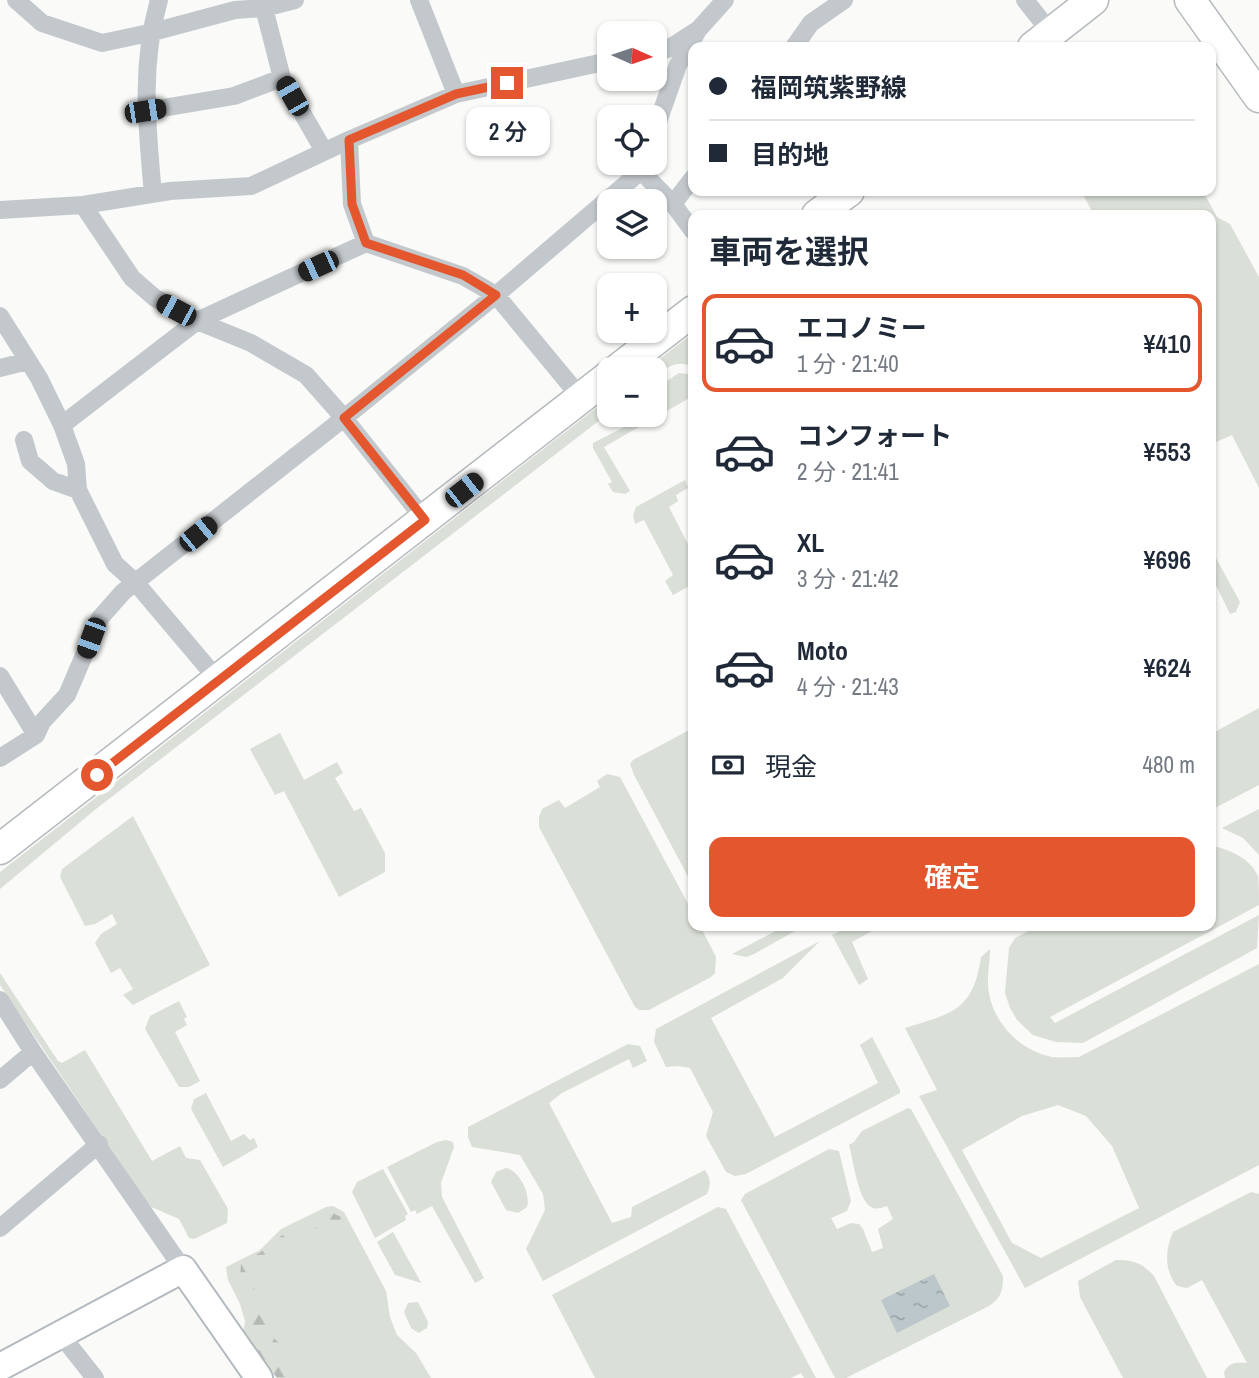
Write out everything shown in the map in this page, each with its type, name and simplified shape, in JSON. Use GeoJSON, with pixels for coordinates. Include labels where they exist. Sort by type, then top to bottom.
{"type":"FeatureCollection","features":[{"type":"Feature","properties":{"kind":"main road"},"geometry":{"type":"LineString","coordinates":[[1042,40],[1093,0]]}},
{"type":"Feature","properties":{"kind":"main road"},"geometry":{"type":"LineString","coordinates":[[1191,0],[1257,92]]}},
{"type":"Feature","properties":{"kind":"main road"},"geometry":{"type":"LineString","coordinates":[[824,210],[842,196]]}},
{"type":"Feature","properties":{"kind":"main road"},"geometry":{"type":"LineString","coordinates":[[634,357],[688,315]]}},
{"type":"Feature","properties":{"kind":"main road"},"geometry":{"type":"LineString","coordinates":[[0,849],[597,385]]}},
{"type":"Feature","properties":{"kind":"street"},"geometry":{"type":"LineString","coordinates":[[16,0],[42,23],[102,43],[149,33],[237,5],[295,0]]}},
{"type":"Feature","properties":{"kind":"street"},"geometry":{"type":"LineString","coordinates":[[153,194],[145,111],[149,33],[159,0]]}},
{"type":"Feature","properties":{"kind":"street"},"geometry":{"type":"LineString","coordinates":[[419,0],[456,94]]}},
{"type":"Feature","properties":{"kind":"street"},"geometry":{"type":"LineString","coordinates":[[691,42],[724,0]]}},
{"type":"Feature","properties":{"kind":"street"},"geometry":{"type":"LineString","coordinates":[[798,42],[811,23],[844,0]]}},
{"type":"Feature","properties":{"kind":"street"},"geometry":{"type":"LineString","coordinates":[[1025,0],[1042,40]]}},
{"type":"Feature","properties":{"kind":"street"},"geometry":{"type":"LineString","coordinates":[[264,4],[282,78],[324,151]]}},
{"type":"Feature","properties":{"kind":"street"},"geometry":{"type":"LineString","coordinates":[[667,49],[698,30]]}},
{"type":"Feature","properties":{"kind":"street"},"geometry":{"type":"LineString","coordinates":[[664,105],[678,65],[688,48]]}},
{"type":"Feature","properties":{"kind":"street"},"geometry":{"type":"LineString","coordinates":[[0,210],[83,205],[170,191],[251,186],[456,94],[597,64]]}},
{"type":"Feature","properties":{"kind":"street"},"geometry":{"type":"LineString","coordinates":[[145,111],[234,96],[282,78]]}},
{"type":"Feature","properties":{"kind":"street"},"geometry":{"type":"LineString","coordinates":[[349,140],[352,204],[366,243]]}},
{"type":"Feature","properties":{"kind":"street"},"geometry":{"type":"LineString","coordinates":[[0,758],[36,736],[42,722],[66,695],[100,618],[123,592],[496,295],[634,175]]}},
{"type":"Feature","properties":{"kind":"street"},"geometry":{"type":"LineString","coordinates":[[649,175],[688,224]]}},
{"type":"Feature","properties":{"kind":"street"},"geometry":{"type":"LineString","coordinates":[[673,204],[688,184]]}},
{"type":"Feature","properties":{"kind":"street"},"geometry":{"type":"LineString","coordinates":[[83,205],[132,278],[155,298],[197,321],[251,344],[306,375],[425,520]]}},
{"type":"Feature","properties":{"kind":"street"},"geometry":{"type":"LineString","coordinates":[[62,425],[197,321],[366,243],[463,275],[496,295],[581,398]]}},
{"type":"Feature","properties":{"kind":"street"},"geometry":{"type":"LineString","coordinates":[[0,316],[39,378],[62,425],[76,464],[78,490],[115,564],[136,583],[218,680]]}},
{"type":"Feature","properties":{"kind":"street"},"geometry":{"type":"LineString","coordinates":[[0,368],[27,361]]}},
{"type":"Feature","properties":{"kind":"street"},"geometry":{"type":"LineString","coordinates":[[24,440],[30,461],[52,481],[78,490]]}},
{"type":"Feature","properties":{"kind":"street"},"geometry":{"type":"LineString","coordinates":[[0,676],[36,736]]}},
{"type":"Feature","properties":{"kind":"street"},"geometry":{"type":"LineString","coordinates":[[0,1000],[33,1052],[259,1378]]}},
{"type":"Feature","properties":{"kind":"street"},"geometry":{"type":"LineString","coordinates":[[0,1080],[33,1052]]}},
{"type":"Feature","properties":{"kind":"street"},"geometry":{"type":"LineString","coordinates":[[0,1228],[99,1144]]}},
{"type":"Feature","properties":{"kind":"street"},"geometry":{"type":"LineString","coordinates":[[0,1367],[183,1269]]}},
{"type":"Feature","properties":{"kind":"street"},"geometry":{"type":"LineString","coordinates":[[61,1335],[95,1378]]}},
{"type":"Feature","properties":{"kind":"green space"},"geometry":{"type":"Polygon","coordinates":[[[1084,196],[1206,196],[1213,210],[1091,210],[1084,196]]]}},
{"type":"Feature","properties":{"kind":"green space"},"geometry":{"type":"Polygon","coordinates":[[[1216,215],[1230,224],[1259,277],[1259,488],[1232,435],[1216,442],[1216,215]]]}},
{"type":"Feature","properties":{"kind":"green space"},"geometry":{"type":"Polygon","coordinates":[[[688,337],[688,365],[677,364],[668,367],[667,357],[662,357],[688,337]]]}},
{"type":"Feature","properties":{"kind":"green space"},"geometry":{"type":"Polygon","coordinates":[[[679,373],[688,374],[688,399],[667,411],[667,381],[679,373]]]}},
{"type":"Feature","properties":{"kind":"green space"},"geometry":{"type":"Polygon","coordinates":[[[597,407],[597,422],[96,809],[0,889],[0,872],[597,407]]]}},
{"type":"Feature","properties":{"kind":"green space"},"geometry":{"type":"Polygon","coordinates":[[[624,427],[639,427],[604,447],[630,491],[625,494],[613,492],[608,484],[612,482],[593,448],[593,443],[624,427]]]}},
{"type":"Feature","properties":{"kind":"green space"},"geometry":{"type":"Polygon","coordinates":[[[685,480],[688,488],[676,495],[678,501],[669,507],[688,544],[688,587],[673,595],[665,581],[673,575],[644,520],[635,524],[633,515],[636,507],[685,480]]]}},
{"type":"Feature","properties":{"kind":"green space"},"geometry":{"type":"Polygon","coordinates":[[[1216,558],[1240,602],[1236,612],[1230,614],[1216,585],[1216,558]]]}},
{"type":"Feature","properties":{"kind":"green space"},"geometry":{"type":"Polygon","coordinates":[[[1259,708],[1259,785],[1216,807],[1216,731],[1259,708]]]}},
{"type":"Feature","properties":{"kind":"green space"},"geometry":{"type":"Polygon","coordinates":[[[688,731],[688,877],[634,775],[630,764],[688,731]]]}},
{"type":"Feature","properties":{"kind":"green space"},"geometry":{"type":"Polygon","coordinates":[[[280,733],[304,780],[337,762],[343,773],[335,778],[354,811],[361,808],[385,853],[385,872],[339,897],[284,791],[275,795],[250,749],[280,733]]]}},
{"type":"Feature","properties":{"kind":"green space"},"geometry":{"type":"Polygon","coordinates":[[[607,774],[620,777],[688,904],[688,931],[703,931],[716,957],[715,973],[711,977],[649,1010],[635,1007],[539,827],[542,809],[559,800],[565,808],[600,787],[597,781],[607,774]]]}},
{"type":"Feature","properties":{"kind":"green space"},"geometry":{"type":"Polygon","coordinates":[[[1259,809],[1259,855],[1243,838],[1222,828],[1259,809]]]}},
{"type":"Feature","properties":{"kind":"green space"},"geometry":{"type":"Polygon","coordinates":[[[133,816],[210,965],[133,1005],[123,995],[133,989],[120,968],[111,973],[95,943],[101,934],[117,924],[112,914],[95,924],[85,926],[60,877],[62,869],[133,816]]]}},
{"type":"Feature","properties":{"kind":"green space"},"geometry":{"type":"Polygon","coordinates":[[[1216,847],[1238,855],[1255,870],[1258,876],[1259,905],[1216,928],[1216,847]]]}},
{"type":"Feature","properties":{"kind":"green space"},"geometry":{"type":"Polygon","coordinates":[[[1259,915],[1257,948],[1083,1043],[1056,1042],[1033,1035],[1017,1020],[1005,993],[1009,948],[1015,938],[1028,931],[1210,931],[1050,1017],[1055,1023],[1259,915]]]}},
{"type":"Feature","properties":{"kind":"green space"},"geometry":{"type":"Polygon","coordinates":[[[776,931],[795,931],[746,957],[732,954],[776,931]]]}},
{"type":"Feature","properties":{"kind":"green space"},"geometry":{"type":"Polygon","coordinates":[[[840,931],[872,931],[852,942],[868,979],[859,985],[832,935],[840,931]]]}},
{"type":"Feature","properties":{"kind":"green space"},"geometry":{"type":"Polygon","coordinates":[[[820,941],[783,978],[711,1018],[775,1137],[878,1083],[860,1045],[872,1037],[900,1093],[746,1174],[735,1176],[726,1172],[706,1136],[713,1112],[690,1068],[666,1067],[654,1042],[656,1029],[820,941]]]}},
{"type":"Feature","properties":{"kind":"green space"},"geometry":{"type":"Polygon","coordinates":[[[990,949],[989,993],[1003,1025],[1030,1049],[1052,1057],[1079,1057],[1259,964],[1259,1165],[1025,1288],[919,1096],[937,1090],[905,1028],[936,1018],[958,1007],[972,989],[981,957],[990,949]],[[1058,1105],[1022,1116],[962,1150],[1012,1243],[1041,1258],[1139,1208],[1112,1146],[1086,1116],[1058,1105]]]}},
{"type":"Feature","properties":{"kind":"green space"},"geometry":{"type":"Polygon","coordinates":[[[0,973],[58,1061],[62,1063],[85,1050],[152,1161],[180,1146],[186,1158],[200,1160],[228,1209],[227,1223],[194,1239],[189,1238],[179,1219],[149,1206],[0,985],[0,973]]]}},
{"type":"Feature","properties":{"kind":"green space"},"geometry":{"type":"Polygon","coordinates":[[[179,1001],[187,1017],[184,1019],[187,1025],[175,1032],[200,1081],[189,1087],[179,1087],[145,1029],[150,1016],[179,1001]]]}},
{"type":"Feature","properties":{"kind":"green space"},"geometry":{"type":"Polygon","coordinates":[[[628,1044],[640,1046],[647,1061],[633,1068],[629,1059],[562,1093],[549,1103],[612,1223],[631,1217],[632,1207],[705,1170],[710,1184],[707,1194],[543,1281],[526,1249],[545,1210],[543,1194],[520,1155],[472,1147],[468,1127],[628,1044]]]}},
{"type":"Feature","properties":{"kind":"green space"},"geometry":{"type":"Polygon","coordinates":[[[206,1093],[231,1141],[244,1134],[250,1140],[254,1138],[258,1147],[223,1167],[191,1109],[194,1099],[206,1093]]]}},
{"type":"Feature","properties":{"kind":"green space"},"geometry":{"type":"Polygon","coordinates":[[[908,1108],[911,1109],[1003,1276],[1002,1290],[989,1306],[846,1378],[835,1378],[741,1200],[745,1194],[829,1149],[839,1151],[851,1201],[847,1211],[831,1218],[837,1229],[851,1223],[859,1224],[872,1252],[883,1248],[878,1229],[893,1219],[887,1206],[875,1208],[866,1203],[859,1188],[849,1145],[862,1131],[908,1108]]]}},
{"type":"Feature","properties":{"kind":"green space"},"geometry":{"type":"Polygon","coordinates":[[[446,1140],[453,1142],[454,1147],[441,1183],[442,1197],[484,1278],[475,1283],[432,1206],[417,1214],[415,1210],[411,1212],[387,1167],[446,1140]]]}},
{"type":"Feature","properties":{"kind":"green space"},"geometry":{"type":"Polygon","coordinates":[[[506,1168],[515,1173],[526,1189],[527,1207],[518,1213],[506,1210],[491,1182],[496,1172],[506,1168]]]}},
{"type":"Feature","properties":{"kind":"green space"},"geometry":{"type":"Polygon","coordinates":[[[383,1169],[408,1214],[405,1216],[406,1220],[375,1238],[352,1192],[357,1182],[383,1169]]]}},
{"type":"Feature","properties":{"kind":"green space"},"geometry":{"type":"Polygon","coordinates":[[[1251,1192],[1259,1194],[1259,1378],[1225,1378],[1224,1372],[1229,1366],[1234,1363],[1247,1363],[1202,1280],[1187,1288],[1177,1286],[1168,1267],[1167,1253],[1173,1232],[1251,1192]]]}},
{"type":"Feature","properties":{"kind":"green space"},"geometry":{"type":"Polygon","coordinates":[[[333,1206],[344,1212],[386,1291],[390,1317],[397,1335],[416,1353],[431,1378],[277,1378],[251,1341],[240,1304],[228,1280],[226,1267],[260,1250],[281,1229],[333,1206]]]}},
{"type":"Feature","properties":{"kind":"green space"},"geometry":{"type":"Polygon","coordinates":[[[718,1207],[726,1209],[816,1378],[804,1378],[801,1373],[791,1378],[595,1378],[552,1295],[718,1207]]]}},
{"type":"Feature","properties":{"kind":"green space"},"geometry":{"type":"Polygon","coordinates":[[[328,1211],[341,1217],[338,1228],[321,1226],[289,1242],[251,1269],[255,1294],[262,1298],[255,1304],[242,1287],[241,1264],[269,1247],[281,1236],[328,1211]]]}},
{"type":"Feature","properties":{"kind":"green space"},"geometry":{"type":"Polygon","coordinates":[[[393,1232],[423,1286],[395,1275],[377,1242],[393,1232]]]}},
{"type":"Feature","properties":{"kind":"green space"},"geometry":{"type":"Polygon","coordinates":[[[1116,1260],[1137,1263],[1154,1276],[1207,1378],[1123,1378],[1080,1297],[1078,1281],[1116,1260]]]}},
{"type":"Feature","properties":{"kind":"green space"},"geometry":{"type":"Polygon","coordinates":[[[418,1302],[428,1322],[427,1328],[419,1333],[411,1328],[404,1312],[408,1303],[418,1302]]]}},
{"type":"Feature","properties":{"kind":"green space"},"geometry":{"type":"Polygon","coordinates":[[[261,1303],[266,1311],[265,1322],[270,1335],[283,1346],[296,1378],[277,1378],[243,1333],[246,1316],[261,1303]]]}},
{"type":"Feature","properties":{"kind":"water"},"geometry":{"type":"Polygon","coordinates":[[[934,1274],[950,1306],[897,1333],[881,1300],[934,1274]]]}},
{"type":"Feature","properties":{"kind":"route"},"geometry":{"type":"LineString","coordinates":[[97,775],[425,520],[344,418],[496,295],[463,275],[366,243],[352,204],[349,140],[456,94],[507,83]]}}]}
